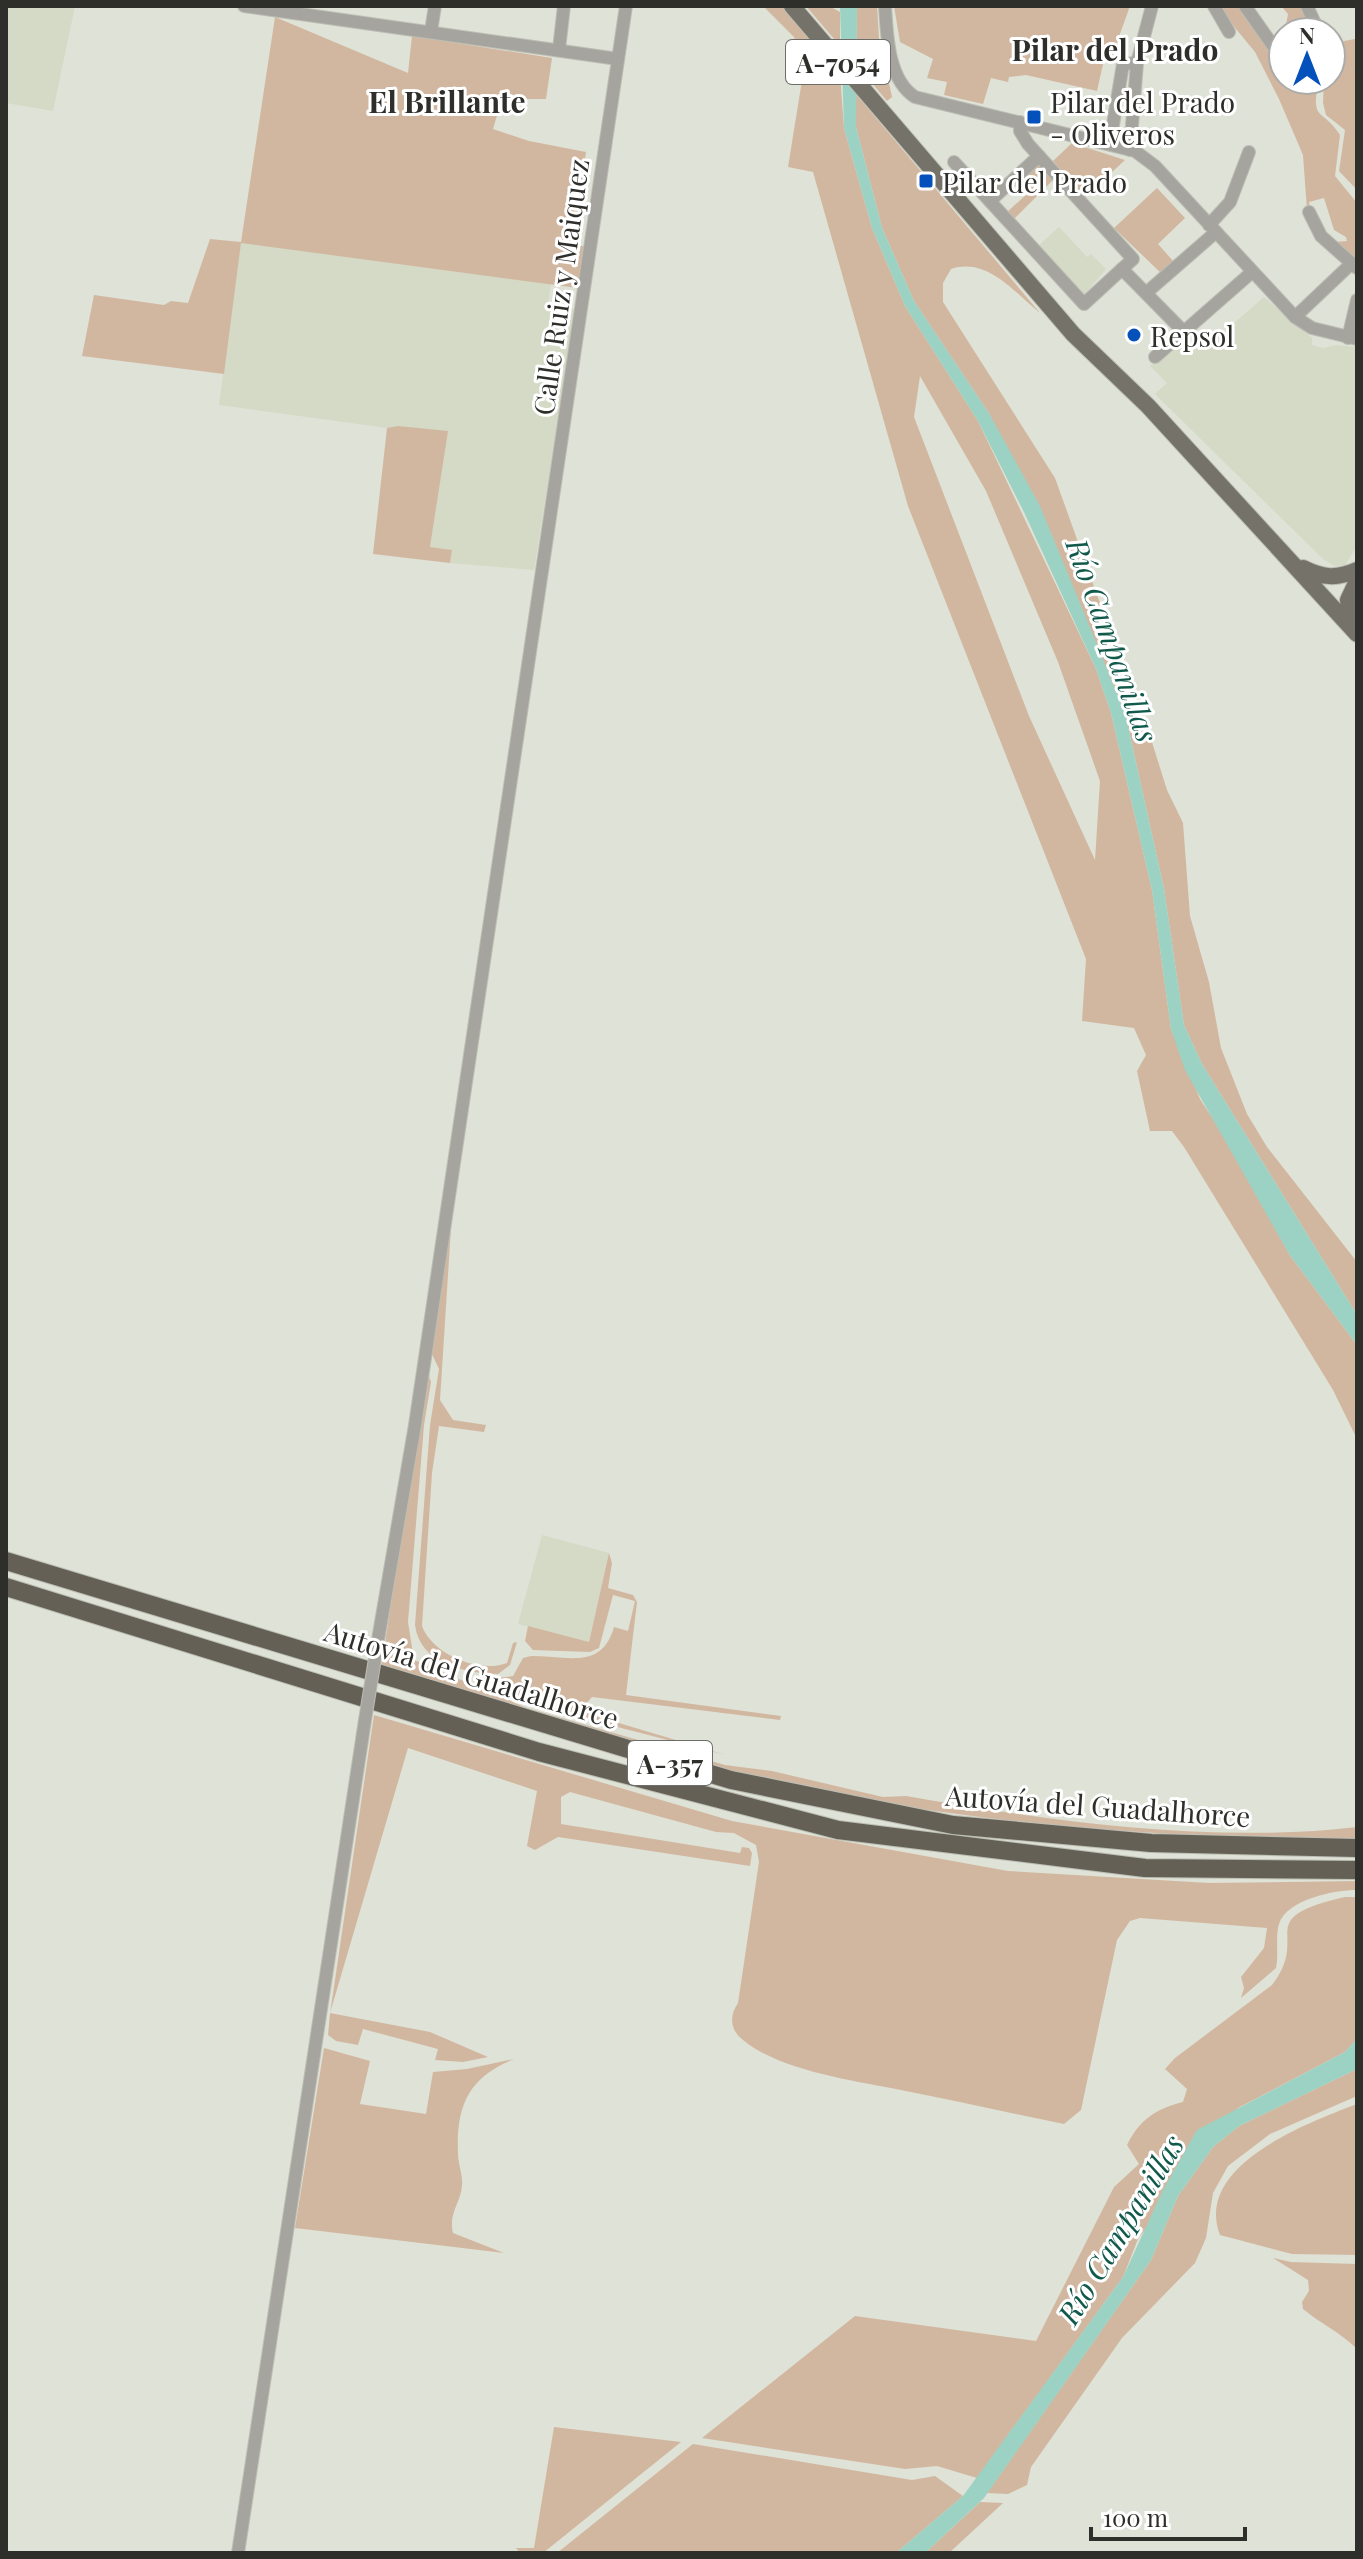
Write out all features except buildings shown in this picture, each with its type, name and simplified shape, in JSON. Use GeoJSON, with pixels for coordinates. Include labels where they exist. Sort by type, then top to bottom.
{"type":"FeatureCollection","features":[{"type":"Feature","properties":{"kind":"highway","name":"Autovía del Guadalhorce"},"geometry":{"type":"LineString","coordinates":[[6,1561],[731,1780],[953,1825],[1151,1843],[1357,1848]]}},
{"type":"Feature","properties":{"kind":"highway","name":"Autovía del Guadalhorce"},"geometry":{"type":"LineString","coordinates":[[6,1587],[539,1752],[838,1830],[1145,1868],[1357,1870]]}},
{"type":"Feature","properties":{"kind":"main road","name":"A-7054"},"geometry":{"type":"LineString","coordinates":[[792,6],[1073,334],[1148,406],[1294,563],[1345,607],[1354,631]]}},
{"type":"Feature","properties":{"kind":"main road"},"geometry":{"type":"LineString","coordinates":[[1294,563],[1328,577],[1342,577],[1357,570]]}},
{"type":"Feature","properties":{"kind":"main road"},"geometry":{"type":"LineString","coordinates":[[1345,607],[1357,581]]}},
{"type":"Feature","properties":{"kind":"street"},"geometry":{"type":"LineString","coordinates":[[244,6],[304,10],[618,59]]}},
{"type":"Feature","properties":{"kind":"street"},"geometry":{"type":"LineString","coordinates":[[431,31],[435,6]]}},
{"type":"Feature","properties":{"kind":"street"},"geometry":{"type":"LineString","coordinates":[[559,49],[564,6]]}},
{"type":"Feature","properties":{"kind":"street","name":"Calle Ruiz y Maiquez"},"geometry":{"type":"LineString","coordinates":[[238,2553],[365,1720],[415,1425],[626,6]]}},
{"type":"Feature","properties":{"kind":"street"},"geometry":{"type":"LineString","coordinates":[[885,6],[893,64],[902,89],[915,97],[1130,150],[1155,166],[1295,317],[1312,328],[1352,338],[1357,300]]}},
{"type":"Feature","properties":{"kind":"street"},"geometry":{"type":"LineString","coordinates":[[1130,150],[1137,63],[1152,6]]}},
{"type":"Feature","properties":{"kind":"street"},"geometry":{"type":"LineString","coordinates":[[1214,6],[1229,32]]}},
{"type":"Feature","properties":{"kind":"street"},"geometry":{"type":"LineString","coordinates":[[1245,6],[1267,37]]}},
{"type":"Feature","properties":{"kind":"street"},"geometry":{"type":"LineString","coordinates":[[1110,143],[1123,64],[1137,63]]}},
{"type":"Feature","properties":{"kind":"street"},"geometry":{"type":"LineString","coordinates":[[954,162],[1084,304],[1133,259],[1039,156],[1020,131],[1020,122]]}},
{"type":"Feature","properties":{"kind":"street"},"geometry":{"type":"LineString","coordinates":[[1146,293],[1213,228],[1230,202],[1249,152]]}},
{"type":"Feature","properties":{"kind":"street"},"geometry":{"type":"LineString","coordinates":[[990,201],[1039,156]]}},
{"type":"Feature","properties":{"kind":"street"},"geometry":{"type":"LineString","coordinates":[[1295,317],[1354,266],[1321,236],[1309,212]]}},
{"type":"Feature","properties":{"kind":"street"},"geometry":{"type":"LineString","coordinates":[[1122,269],[1184,332]]}},
{"type":"Feature","properties":{"kind":"street"},"geometry":{"type":"LineString","coordinates":[[1155,357],[1252,272]]}},
{"type":"Feature","properties":{"kind":"shaded area"},"geometry":{"type":"Polygon","coordinates":[[[6,6],[75,6],[53,111],[6,103],[6,6]]]}},
{"type":"Feature","properties":{"kind":"shaded area"},"geometry":{"type":"Polygon","coordinates":[[[763,6],[782,6],[840,74],[844,128],[872,228],[905,306],[978,421],[1096,669],[1111,713],[1152,890],[1171,1029],[1200,1099],[1235,1153],[1289,1254],[1357,1345],[1357,1439],[1333,1390],[1184,1147],[1172,1131],[1150,1131],[1137,1071],[1146,1055],[1134,1028],[1082,1021],[1086,959],[908,506],[813,172],[788,167],[804,68],[794,37],[763,6]],[[920,376],[914,417],[1029,716],[1095,860],[1100,781],[1058,662],[986,491],[920,376]]]}},
{"type":"Feature","properties":{"kind":"shaded area"},"geometry":{"type":"Polygon","coordinates":[[[806,6],[829,6],[840,12],[840,46],[806,6]]]}},
{"type":"Feature","properties":{"kind":"shaded area"},"geometry":{"type":"Polygon","coordinates":[[[857,6],[877,6],[879,38],[892,97],[887,101],[856,64],[857,6]]]}},
{"type":"Feature","properties":{"kind":"shaded area"},"geometry":{"type":"Polygon","coordinates":[[[894,6],[1130,6],[1112,56],[1105,55],[1097,91],[1026,75],[1009,77],[1008,82],[991,78],[983,104],[944,95],[947,82],[927,78],[933,59],[900,42],[894,6]]]}},
{"type":"Feature","properties":{"kind":"shaded area"},"geometry":{"type":"Polygon","coordinates":[[[1217,6],[1239,6],[1267,47],[1267,76],[1255,52],[1217,6]]]}},
{"type":"Feature","properties":{"kind":"shaded area"},"geometry":{"type":"Polygon","coordinates":[[[1281,6],[1303,6],[1307,16],[1288,16],[1281,6]]]}},
{"type":"Feature","properties":{"kind":"shaded area"},"geometry":{"type":"Polygon","coordinates":[[[275,17],[408,73],[412,36],[552,58],[546,99],[502,99],[493,129],[529,141],[586,152],[573,244],[587,247],[578,288],[241,243],[224,374],[82,356],[94,295],[164,305],[171,301],[188,303],[210,239],[241,242],[275,17]]]}},
{"type":"Feature","properties":{"kind":"shaded area"},"geometry":{"type":"Polygon","coordinates":[[[1357,34],[1357,190],[1339,171],[1345,130],[1326,115],[1323,103],[1323,96],[1347,96],[1347,40],[1355,39],[1357,34]]]}},
{"type":"Feature","properties":{"kind":"shaded area"},"geometry":{"type":"Polygon","coordinates":[[[855,93],[1040,313],[999,279],[976,268],[951,269],[943,283],[943,302],[1055,478],[1119,656],[1135,688],[1167,790],[1183,823],[1190,916],[1209,982],[1221,1048],[1247,1114],[1267,1147],[1357,1262],[1357,1315],[1202,1064],[1184,1025],[1164,889],[1125,713],[990,415],[914,301],[882,228],[856,127],[855,93]]]}},
{"type":"Feature","properties":{"kind":"shaded area"},"geometry":{"type":"Polygon","coordinates":[[[1277,96],[1317,96],[1319,113],[1340,135],[1335,176],[1357,203],[1357,265],[1335,242],[1347,241],[1346,237],[1334,230],[1324,198],[1309,202],[1310,208],[1307,210],[1303,155],[1277,96]]]}},
{"type":"Feature","properties":{"kind":"shaded area"},"geometry":{"type":"Polygon","coordinates":[[[1072,143],[1125,160],[1085,197],[1053,161],[1072,143]]]}},
{"type":"Feature","properties":{"kind":"shaded area"},"geometry":{"type":"Polygon","coordinates":[[[1039,164],[1053,180],[1014,219],[1007,212],[1027,194],[1018,183],[1039,164]]]}},
{"type":"Feature","properties":{"kind":"shaded area"},"geometry":{"type":"Polygon","coordinates":[[[1157,188],[1185,218],[1158,244],[1174,262],[1162,274],[1114,228],[1157,188]]]}},
{"type":"Feature","properties":{"kind":"shaded area"},"geometry":{"type":"Polygon","coordinates":[[[1059,227],[1087,257],[1091,254],[1106,269],[1084,295],[1038,246],[1059,227]]]}},
{"type":"Feature","properties":{"kind":"shaded area"},"geometry":{"type":"Polygon","coordinates":[[[241,242],[551,283],[548,304],[575,309],[534,570],[450,563],[451,550],[430,547],[447,431],[387,428],[219,405],[241,242]]]}},
{"type":"Feature","properties":{"kind":"shaded area"},"geometry":{"type":"Polygon","coordinates":[[[1264,297],[1312,338],[1312,345],[1323,348],[1336,345],[1357,347],[1357,546],[1345,565],[1334,566],[1323,559],[1155,394],[1167,383],[1150,366],[1192,329],[1209,345],[1264,297]]]}},
{"type":"Feature","properties":{"kind":"shaded area"},"geometry":{"type":"Polygon","coordinates":[[[398,426],[448,431],[430,547],[452,550],[450,563],[373,554],[387,428],[398,426]]]}},
{"type":"Feature","properties":{"kind":"shaded area"},"geometry":{"type":"Polygon","coordinates":[[[448,1225],[451,1228],[440,1400],[453,1420],[486,1425],[484,1432],[439,1426],[432,1473],[422,1626],[427,1636],[446,1653],[470,1664],[496,1666],[507,1663],[513,1643],[517,1642],[510,1665],[498,1674],[458,1668],[434,1657],[425,1649],[415,1625],[430,1425],[439,1369],[430,1350],[448,1225]]]}},
{"type":"Feature","properties":{"kind":"shaded area"},"geometry":{"type":"Polygon","coordinates":[[[427,1370],[431,1382],[424,1425],[408,1622],[414,1660],[527,1708],[725,1765],[772,1771],[883,1797],[906,1796],[1016,1814],[1188,1831],[1302,1832],[1357,1827],[1357,1839],[1118,1831],[881,1803],[682,1760],[381,1669],[427,1370]]]}},
{"type":"Feature","properties":{"kind":"shaded area"},"geometry":{"type":"Polygon","coordinates":[[[542,1535],[609,1553],[589,1642],[518,1624],[542,1535]]]}},
{"type":"Feature","properties":{"kind":"shaded area"},"geometry":{"type":"Polygon","coordinates":[[[609,1553],[612,1563],[608,1588],[633,1595],[637,1602],[626,1695],[781,1716],[780,1720],[592,1697],[584,1706],[592,1715],[726,1755],[567,1714],[481,1680],[513,1676],[523,1658],[531,1656],[582,1658],[592,1655],[609,1641],[614,1627],[628,1631],[635,1601],[613,1595],[599,1648],[590,1652],[533,1650],[525,1641],[528,1626],[589,1642],[609,1553]]]}},
{"type":"Feature","properties":{"kind":"shaded area"},"geometry":{"type":"Polygon","coordinates":[[[374,1715],[732,1821],[1008,1871],[1209,1883],[1357,1881],[1357,1890],[1301,1902],[1284,1915],[1278,1929],[1276,1968],[1241,1998],[1244,1988],[1241,1977],[1264,1948],[1267,1928],[1140,1918],[1130,1921],[1117,1940],[1081,2110],[1064,2124],[819,2073],[777,2060],[743,2040],[735,2032],[732,2018],[738,2003],[759,1862],[756,1845],[734,1833],[716,1832],[570,1792],[561,1797],[561,1824],[740,1853],[742,1847],[749,1848],[752,1853],[750,1866],[558,1837],[535,1850],[527,1846],[537,1791],[408,1748],[330,2012],[374,1715]]]}},
{"type":"Feature","properties":{"kind":"shaded area"},"geometry":{"type":"Polygon","coordinates":[[[1357,1897],[1357,2039],[1345,2052],[1238,2108],[1138,2239],[1123,2277],[977,2478],[937,2466],[905,2469],[702,2438],[855,2316],[1036,2341],[1114,2187],[1139,2164],[1127,2145],[1132,2136],[1150,2116],[1183,2102],[1187,2089],[1165,2069],[1175,2058],[1272,1985],[1287,1953],[1290,1921],[1316,1905],[1357,1897]]]}},
{"type":"Feature","properties":{"kind":"shaded area"},"geometry":{"type":"Polygon","coordinates":[[[330,2013],[430,2032],[488,2057],[463,2062],[435,2060],[438,2049],[363,2029],[358,2045],[336,2041],[328,2035],[330,2013]]]}},
{"type":"Feature","properties":{"kind":"shaded area"},"geometry":{"type":"Polygon","coordinates":[[[324,2048],[370,2061],[360,2104],[426,2114],[433,2072],[467,2069],[514,2059],[476,2084],[463,2107],[458,2136],[462,2185],[452,2220],[453,2233],[504,2253],[295,2228],[324,2048]]]}},
{"type":"Feature","properties":{"kind":"shaded area"},"geometry":{"type":"Polygon","coordinates":[[[1357,2069],[1357,2096],[1270,2134],[1228,2166],[1213,2193],[1206,2238],[1195,2263],[1122,2338],[1031,2467],[1027,2485],[1008,2494],[987,2493],[1151,2260],[1178,2196],[1213,2147],[1239,2126],[1357,2069]]]}},
{"type":"Feature","properties":{"kind":"shaded area"},"geometry":{"type":"Polygon","coordinates":[[[1357,2104],[1357,2255],[1292,2254],[1220,2235],[1216,2210],[1223,2188],[1239,2168],[1286,2135],[1357,2104]]]}},
{"type":"Feature","properties":{"kind":"shaded area"},"geometry":{"type":"Polygon","coordinates":[[[1273,2258],[1291,2262],[1357,2264],[1357,2349],[1303,2309],[1302,2302],[1309,2291],[1308,2280],[1273,2258]]]}},
{"type":"Feature","properties":{"kind":"shaded area"},"geometry":{"type":"Polygon","coordinates":[[[554,2427],[681,2442],[543,2553],[520,2553],[516,2548],[534,2548],[554,2427]]]}},
{"type":"Feature","properties":{"kind":"shaded area"},"geometry":{"type":"Polygon","coordinates":[[[693,2444],[912,2480],[935,2476],[963,2496],[896,2553],[557,2553],[693,2444]]]}},
{"type":"Feature","properties":{"kind":"shaded area"},"geometry":{"type":"Polygon","coordinates":[[[980,2502],[1003,2503],[949,2553],[925,2553],[980,2502]]]}},
{"type":"Feature","properties":{"kind":"water"},"geometry":{"type":"Polygon","coordinates":[[[840,6],[857,6],[856,127],[882,228],[914,301],[990,415],[1040,506],[1125,713],[1164,889],[1184,1025],[1202,1064],[1357,1315],[1357,1345],[1289,1254],[1185,1070],[1171,1029],[1152,890],[1111,713],[1096,669],[1024,512],[978,421],[905,306],[872,228],[844,128],[840,6]]]}},
{"type":"Feature","properties":{"kind":"water"},"geometry":{"type":"Polygon","coordinates":[[[1357,2039],[1357,2069],[1239,2126],[1213,2147],[1178,2196],[1151,2260],[984,2498],[925,2553],[896,2553],[963,2496],[1123,2277],[1163,2190],[1197,2130],[1345,2052],[1357,2039]]]}},
{"type":"Feature","properties":{"kind":"place","name":"Pilar del Prado - Oliveros"},"geometry":{"type":"Point","coordinates":[1034,117]}},
{"type":"Feature","properties":{"kind":"place","name":"Pilar del Prado"},"geometry":{"type":"Point","coordinates":[926,181]}},
{"type":"Feature","properties":{"kind":"place","name":"Repsol"},"geometry":{"type":"Point","coordinates":[1134,335]}},
{"type":"Feature","properties":{"kind":"district","name":"Pilar del Prado"},"geometry":{"type":"Point","coordinates":[1115,49]}},
{"type":"Feature","properties":{"kind":"district","name":"El Brillante"},"geometry":{"type":"Point","coordinates":[447,101]}},
{"type":"Feature","properties":{"kind":"water label","name":"Río Campanillas"},"geometry":{"type":"Point","coordinates":[1113,640]}},
{"type":"Feature","properties":{"kind":"water label","name":"Río Campanillas"},"geometry":{"type":"Point","coordinates":[1120,2229]}}]}
